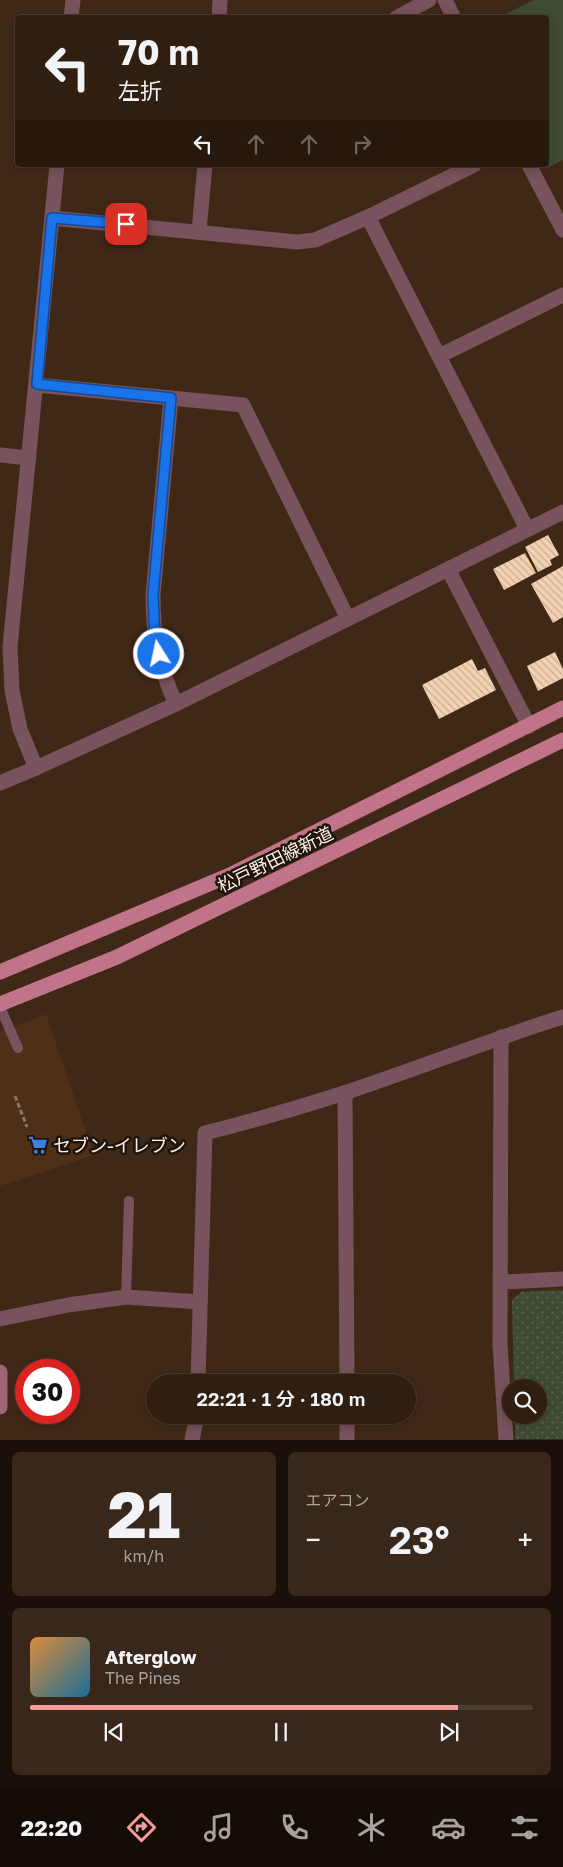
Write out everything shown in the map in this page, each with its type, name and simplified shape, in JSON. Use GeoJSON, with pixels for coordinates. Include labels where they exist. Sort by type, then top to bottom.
{"type":"FeatureCollection","features":[{"type":"Feature","properties":{"kind":"main road","name":"松戸野田線新道"},"geometry":{"type":"LineString","coordinates":[[0,972],[230,875],[563,708]]}},
{"type":"Feature","properties":{"kind":"main road","name":"松戸野田線新道"},"geometry":{"type":"LineString","coordinates":[[0,1006],[117,957],[563,740]]}},
{"type":"Feature","properties":{"kind":"street"},"geometry":{"type":"LineString","coordinates":[[72,15],[73,0]]}},
{"type":"Feature","properties":{"kind":"street"},"geometry":{"type":"LineString","coordinates":[[219,15],[220,0]]}},
{"type":"Feature","properties":{"kind":"street"},"geometry":{"type":"LineString","coordinates":[[402,15],[429,0]]}},
{"type":"Feature","properties":{"kind":"street"},"geometry":{"type":"LineString","coordinates":[[445,0],[452,15]]}},
{"type":"Feature","properties":{"kind":"street"},"geometry":{"type":"LineString","coordinates":[[36,768],[20,729],[12,690],[10,647],[57,167]]}},
{"type":"Feature","properties":{"kind":"street"},"geometry":{"type":"LineString","coordinates":[[199,232],[205,167]]}},
{"type":"Feature","properties":{"kind":"street"},"geometry":{"type":"LineString","coordinates":[[52,218],[298,242],[315,240],[368,217],[470,167]]}},
{"type":"Feature","properties":{"kind":"street"},"geometry":{"type":"LineString","coordinates":[[530,167],[563,230]]}},
{"type":"Feature","properties":{"kind":"street"},"geometry":{"type":"LineString","coordinates":[[368,217],[527,529]]}},
{"type":"Feature","properties":{"kind":"street"},"geometry":{"type":"LineString","coordinates":[[439,356],[563,295]]}},
{"type":"Feature","properties":{"kind":"street"},"geometry":{"type":"LineString","coordinates":[[37,384],[243,405],[348,619]]}},
{"type":"Feature","properties":{"kind":"street"},"geometry":{"type":"LineString","coordinates":[[171,398],[153,595],[153,617],[155,641],[166,682],[176,704]]}},
{"type":"Feature","properties":{"kind":"street"},"geometry":{"type":"LineString","coordinates":[[0,455],[29,458]]}},
{"type":"Feature","properties":{"kind":"street"},"geometry":{"type":"LineString","coordinates":[[0,783],[176,704],[563,512]]}},
{"type":"Feature","properties":{"kind":"street"},"geometry":{"type":"LineString","coordinates":[[448,569],[528,726]]}},
{"type":"Feature","properties":{"kind":"street"},"geometry":{"type":"LineString","coordinates":[[198,1374],[205,1132],[270,1116],[345,1093],[501,1036],[563,1017]]}},
{"type":"Feature","properties":{"kind":"street"},"geometry":{"type":"LineString","coordinates":[[501,1036],[500,1344],[506,1440]]}},
{"type":"Feature","properties":{"kind":"street"},"geometry":{"type":"LineString","coordinates":[[345,1093],[347,1374]]}},
{"type":"Feature","properties":{"kind":"street"},"geometry":{"type":"LineString","coordinates":[[501,1282],[563,1279]]}},
{"type":"Feature","properties":{"kind":"street"},"geometry":{"type":"LineString","coordinates":[[0,1319],[68,1305],[126,1297],[200,1302]]}},
{"type":"Feature","properties":{"kind":"street"},"geometry":{"type":"LineString","coordinates":[[0,1372],[0,1407]]}},
{"type":"Feature","properties":{"kind":"street"},"geometry":{"type":"LineString","coordinates":[[192,1440],[195,1424]]}},
{"type":"Feature","properties":{"kind":"street"},"geometry":{"type":"LineString","coordinates":[[347,1424],[347,1440]]}},
{"type":"Feature","properties":{"kind":"lane"},"geometry":{"type":"LineString","coordinates":[[0,1006],[18,1048]]}},
{"type":"Feature","properties":{"kind":"lane"},"geometry":{"type":"LineString","coordinates":[[126,1297],[128,1201]]}},
{"type":"Feature","properties":{"kind":"path"},"geometry":{"type":"LineString","coordinates":[[15,1096],[27,1127]]}},
{"type":"Feature","properties":{"kind":"shaded area"},"geometry":{"type":"Polygon","coordinates":[[[46,1014],[94,1155],[0,1186],[0,1032],[46,1014]]]}},
{"type":"Feature","properties":{"kind":"green space"},"geometry":{"type":"Polygon","coordinates":[[[534,0],[563,0],[563,160],[549,167],[549,15],[503,15],[534,0]]]}},
{"type":"Feature","properties":{"kind":"green space"},"geometry":{"type":"Polygon","coordinates":[[[563,1290],[563,1439],[515,1439],[515,1424],[547,1424],[547,1379],[514,1379],[512,1300],[521,1292],[563,1290]]]}},
{"type":"Feature","properties":{"kind":"building"},"geometry":{"type":"Polygon","coordinates":[[[548,535],[559,555],[550,560],[552,565],[538,572],[525,547],[548,535]]]}},
{"type":"Feature","properties":{"kind":"building"},"geometry":{"type":"Polygon","coordinates":[[[525,553],[536,573],[504,590],[493,569],[525,553]]]}},
{"type":"Feature","properties":{"kind":"building"},"geometry":{"type":"Polygon","coordinates":[[[563,566],[563,617],[553,623],[531,584],[563,566]]]}},
{"type":"Feature","properties":{"kind":"building"},"geometry":{"type":"Polygon","coordinates":[[[555,652],[563,669],[563,678],[538,691],[527,666],[555,652]]]}},
{"type":"Feature","properties":{"kind":"building"},"geometry":{"type":"Polygon","coordinates":[[[472,659],[478,671],[485,668],[496,690],[439,719],[422,685],[472,659]]]}},
{"type":"Feature","properties":{"kind":"place","name":"セブン-イレブン"},"geometry":{"type":"Point","coordinates":[38,1145]}},
{"type":"Feature","properties":{"kind":"route"},"geometry":{"type":"LineString","coordinates":[[126,224],[52,218],[37,384],[171,398],[153,595],[155,641],[159,654]]}}]}
